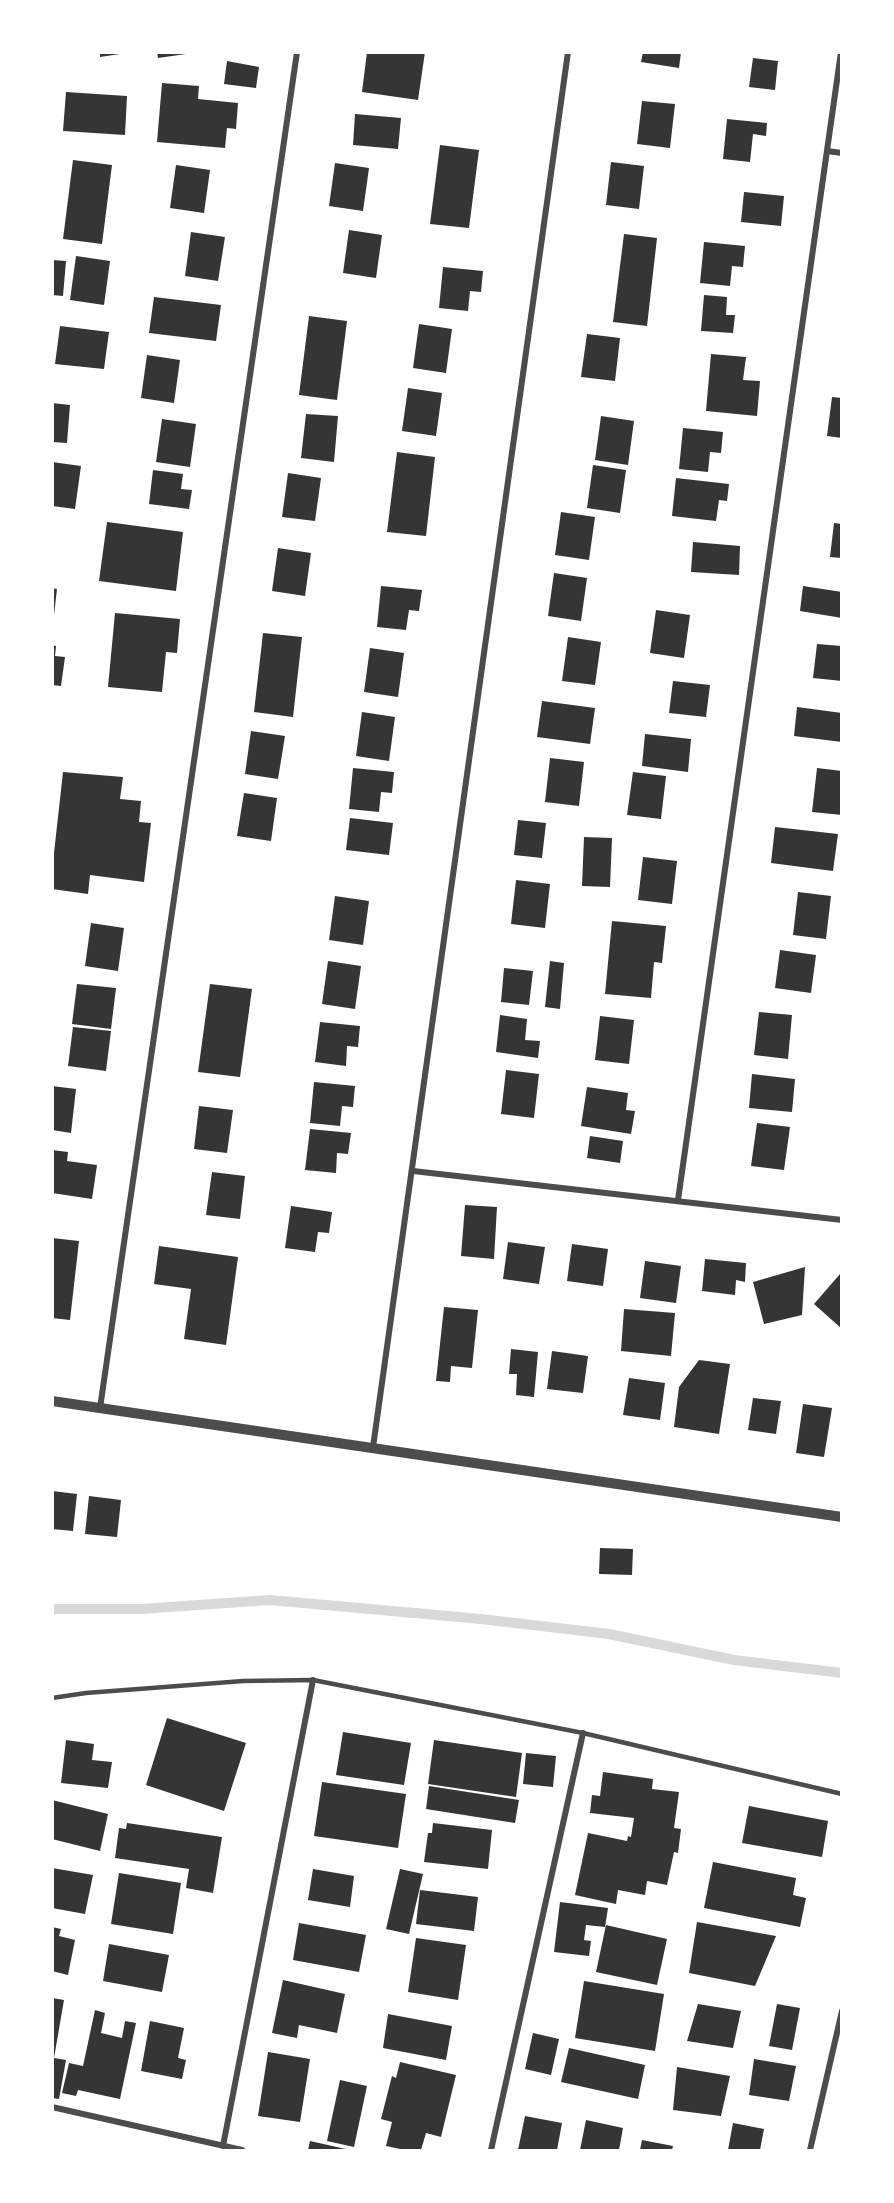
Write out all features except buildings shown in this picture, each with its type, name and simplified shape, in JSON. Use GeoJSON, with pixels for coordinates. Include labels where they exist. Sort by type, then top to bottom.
{"type":"FeatureCollection","features":[{"type":"Feature","properties":{"kind":"street"},"geometry":{"type":"LineString","coordinates":[[100,1408],[297,52]]}},
{"type":"Feature","properties":{"kind":"street"},"geometry":{"type":"LineString","coordinates":[[373,1447],[568,52]]}},
{"type":"Feature","properties":{"kind":"street"},"geometry":{"type":"LineString","coordinates":[[678,1200],[842,52]]}},
{"type":"Feature","properties":{"kind":"street"},"geometry":{"type":"LineString","coordinates":[[827,151],[842,153]]}},
{"type":"Feature","properties":{"kind":"street"},"geometry":{"type":"LineString","coordinates":[[413,1171],[842,1220]]}},
{"type":"Feature","properties":{"kind":"street"},"geometry":{"type":"LineString","coordinates":[[52,1401],[842,1517]]}},
{"type":"Feature","properties":{"kind":"street"},"geometry":{"type":"LineString","coordinates":[[223,2146],[313,1680]]}},
{"type":"Feature","properties":{"kind":"street"},"geometry":{"type":"LineString","coordinates":[[491,2151],[584,1733]]}},
{"type":"Feature","properties":{"kind":"street"},"geometry":{"type":"LineString","coordinates":[[810,2151],[842,2011]]}},
{"type":"Feature","properties":{"kind":"street"},"geometry":{"type":"LineString","coordinates":[[52,2107],[242,2151]]}},
{"type":"Feature","properties":{"kind":"lane"},"geometry":{"type":"LineString","coordinates":[[52,1698],[86,1693],[232,1682],[313,1680],[584,1733],[842,1794]]}},
{"type":"Feature","properties":{"kind":"waterway"},"geometry":{"type":"LineString","coordinates":[[52,1609],[141,1609],[270,1600],[481,1619],[609,1634],[734,1660],[842,1673]]}}]}
